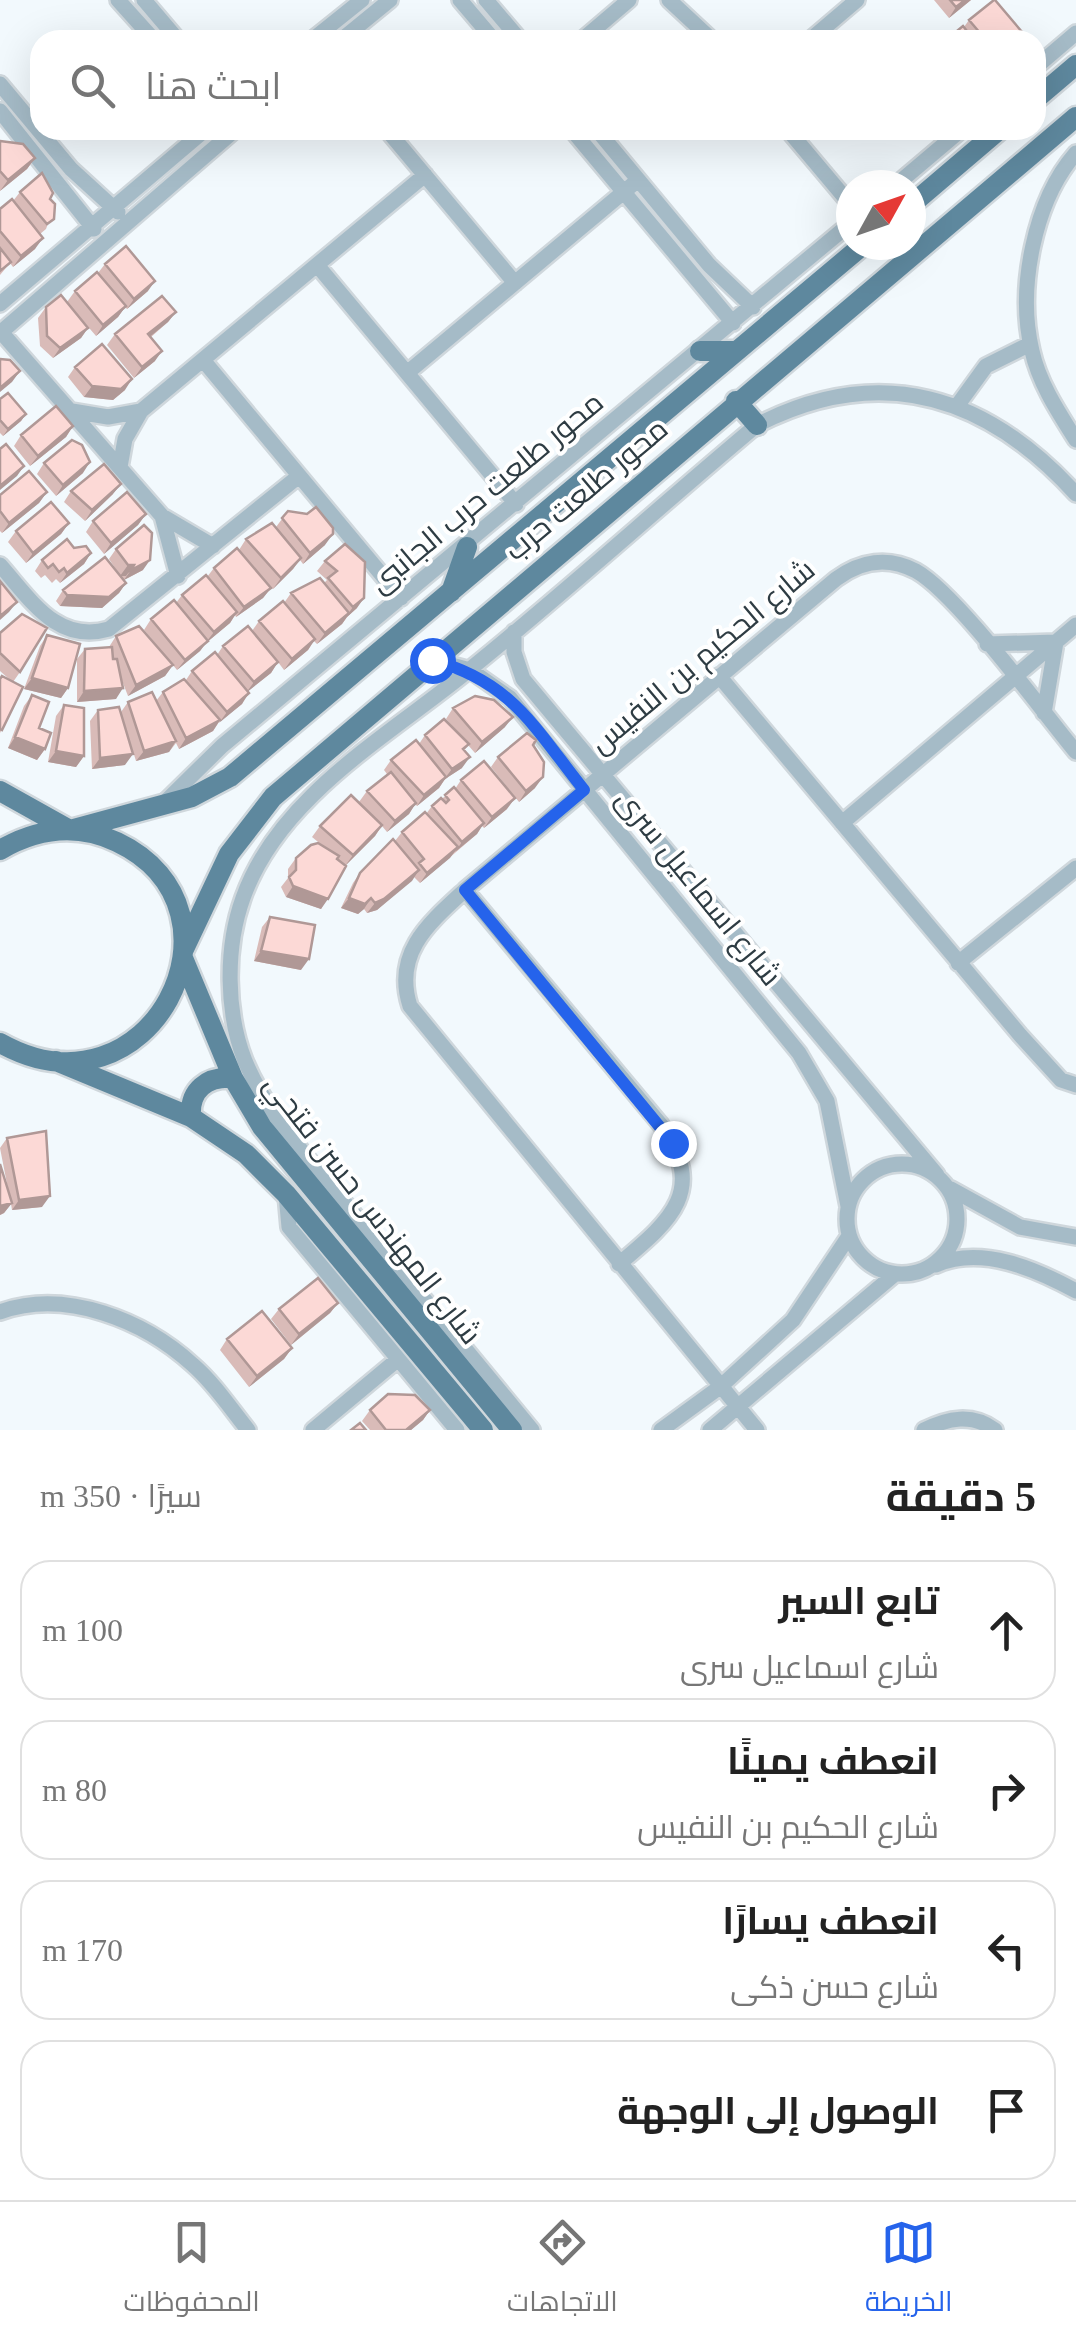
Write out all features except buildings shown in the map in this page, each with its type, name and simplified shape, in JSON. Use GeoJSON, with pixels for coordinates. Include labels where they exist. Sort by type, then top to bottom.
{"type":"FeatureCollection","features":[{"type":"Feature","properties":{"kind":"main road"},"geometry":{"type":"LineString","coordinates":[[1046,90],[1076,65]]}},
{"type":"Feature","properties":{"kind":"main road","name":"محور طلعت حرب"},"geometry":{"type":"LineString","coordinates":[[926,235],[1075,119]]}},
{"type":"Feature","properties":{"kind":"main road"},"geometry":{"type":"LineString","coordinates":[[926,192],[987,140]]}},
{"type":"Feature","properties":{"kind":"main road","name":"محور طلعت حرب"},"geometry":{"type":"LineString","coordinates":[[0,850],[19,838],[71,829],[192,797],[230,777],[450,596],[844,260]]}},
{"type":"Feature","properties":{"kind":"main road"},"geometry":{"type":"LineString","coordinates":[[875,260],[883,279]]}},
{"type":"Feature","properties":{"kind":"main road","name":"محور طلعت حرب"},"geometry":{"type":"LineString","coordinates":[[56,1061],[87,1062],[116,1053],[142,1037],[162,1014],[176,988],[184,953],[229,854],[252,819],[900,260]]}},
{"type":"Feature","properties":{"kind":"main road"},"geometry":{"type":"LineString","coordinates":[[700,351],[736,350]]}},
{"type":"Feature","properties":{"kind":"main road"},"geometry":{"type":"LineString","coordinates":[[736,401],[757,425]]}},
{"type":"Feature","properties":{"kind":"main road"},"geometry":{"type":"LineString","coordinates":[[450,596],[467,547]]}},
{"type":"Feature","properties":{"kind":"main road"},"geometry":{"type":"LineString","coordinates":[[286,734],[294,758],[310,766]]}},
{"type":"Feature","properties":{"kind":"main road","name":"شارع المهندس حسن فتحي"},"geometry":{"type":"LineString","coordinates":[[0,790],[71,829],[103,835],[130,848],[153,867],[175,906],[184,953],[233,1078],[262,1126],[333,1201],[457,1350],[512,1430]]}},
{"type":"Feature","properties":{"kind":"main road"},"geometry":{"type":"LineString","coordinates":[[0,1043],[22,1055],[56,1061]]}},
{"type":"Feature","properties":{"kind":"main road"},"geometry":{"type":"LineString","coordinates":[[0,1063],[22,1055]]}},
{"type":"Feature","properties":{"kind":"main road","name":"شارع المهندس حسن فتحي"},"geometry":{"type":"LineString","coordinates":[[56,1061],[191,1117],[246,1154],[286,1194],[483,1430]]}},
{"type":"Feature","properties":{"kind":"main road"},"geometry":{"type":"LineString","coordinates":[[191,1117],[195,1092],[205,1082],[233,1078]]}},
{"type":"Feature","properties":{"kind":"street"},"geometry":{"type":"LineString","coordinates":[[118,0],[145,30]]}},
{"type":"Feature","properties":{"kind":"street"},"geometry":{"type":"LineString","coordinates":[[324,30],[362,0]]}},
{"type":"Feature","properties":{"kind":"street"},"geometry":{"type":"LineString","coordinates":[[354,30],[390,0]]}},
{"type":"Feature","properties":{"kind":"street"},"geometry":{"type":"LineString","coordinates":[[460,0],[486,30]]}},
{"type":"Feature","properties":{"kind":"street"},"geometry":{"type":"LineString","coordinates":[[486,0],[512,30]]}},
{"type":"Feature","properties":{"kind":"street"},"geometry":{"type":"LineString","coordinates":[[594,30],[628,0]]}},
{"type":"Feature","properties":{"kind":"street"},"geometry":{"type":"LineString","coordinates":[[669,0],[695,19]]}},
{"type":"Feature","properties":{"kind":"street"},"geometry":{"type":"LineString","coordinates":[[685,0],[704,30]]}},
{"type":"Feature","properties":{"kind":"street"},"geometry":{"type":"LineString","coordinates":[[822,30],[857,0]]}},
{"type":"Feature","properties":{"kind":"street"},"geometry":{"type":"LineString","coordinates":[[148,2],[170,30]]}},
{"type":"Feature","properties":{"kind":"street"},"geometry":{"type":"LineString","coordinates":[[1046,58],[1076,33]]}},
{"type":"Feature","properties":{"kind":"street"},"geometry":{"type":"LineString","coordinates":[[1,86],[30,120]]}},
{"type":"Feature","properties":{"kind":"street"},"geometry":{"type":"LineString","coordinates":[[17,104],[1,115],[104,242]]}},
{"type":"Feature","properties":{"kind":"street"},"geometry":{"type":"LineString","coordinates":[[47,140],[71,169],[128,222]]}},
{"type":"Feature","properties":{"kind":"street"},"geometry":{"type":"LineString","coordinates":[[0,304],[190,140]]}},
{"type":"Feature","properties":{"kind":"street"},"geometry":{"type":"LineString","coordinates":[[213,546],[162,516],[1,333],[223,140]]}},
{"type":"Feature","properties":{"kind":"street"},"geometry":{"type":"LineString","coordinates":[[395,140],[515,283]]}},
{"type":"Feature","properties":{"kind":"street"},"geometry":{"type":"LineString","coordinates":[[581,140],[733,323]]}},
{"type":"Feature","properties":{"kind":"street"},"geometry":{"type":"LineString","coordinates":[[604,140],[727,284],[753,307]]}},
{"type":"Feature","properties":{"kind":"street"},"geometry":{"type":"LineString","coordinates":[[796,140],[836,187]]}},
{"type":"Feature","properties":{"kind":"street"},"geometry":{"type":"LineString","coordinates":[[914,170],[949,140]]}},
{"type":"Feature","properties":{"kind":"street"},"geometry":{"type":"LineString","coordinates":[[1076,153],[1050,194],[1034,246],[1026,311],[1030,344],[1047,391],[1076,440]]}},
{"type":"Feature","properties":{"kind":"street"},"geometry":{"type":"LineString","coordinates":[[120,467],[125,439],[141,411],[425,175]]}},
{"type":"Feature","properties":{"kind":"street"},"geometry":{"type":"LineString","coordinates":[[407,374],[638,180]]}},
{"type":"Feature","properties":{"kind":"street","name":"محور طلعت حرب الجانبى"},"geometry":{"type":"LineString","coordinates":[[160,807],[222,746],[467,547],[836,236]]}},
{"type":"Feature","properties":{"kind":"street"},"geometry":{"type":"LineString","coordinates":[[317,265],[516,504]]}},
{"type":"Feature","properties":{"kind":"street"},"geometry":{"type":"LineString","coordinates":[[957,406],[986,366],[1030,344]]}},
{"type":"Feature","properties":{"kind":"street"},"geometry":{"type":"LineString","coordinates":[[203,360],[401,598]]}},
{"type":"Feature","properties":{"kind":"street"},"geometry":{"type":"LineString","coordinates":[[333,1201],[261,1094],[235,1030],[230,986],[243,898],[276,840],[326,784],[470,670],[757,425],[803,405],[858,394],[917,396],[957,406],[1029,446],[1076,494]]}},
{"type":"Feature","properties":{"kind":"street"},"geometry":{"type":"LineString","coordinates":[[70,410],[94,417],[141,411]]}},
{"type":"Feature","properties":{"kind":"street"},"geometry":{"type":"LineString","coordinates":[[0,565],[51,621],[86,633],[120,623],[300,476]]}},
{"type":"Feature","properties":{"kind":"street"},"geometry":{"type":"LineString","coordinates":[[162,516],[178,576]]}},
{"type":"Feature","properties":{"kind":"street","name":"شارع الحكيم بن النفيس"},"geometry":{"type":"LineString","coordinates":[[758,1430],[410,1006],[404,970],[410,950],[426,927],[465,890],[836,579],[860,564],[905,567],[931,582],[1076,752]]}},
{"type":"Feature","properties":{"kind":"street"},"geometry":{"type":"LineString","coordinates":[[842,823],[1076,625]]}},
{"type":"Feature","properties":{"kind":"street","name":"شارع اسماعيل سرى"},"geometry":{"type":"LineString","coordinates":[[514,632],[514,652],[523,679],[942,1181]]}},
{"type":"Feature","properties":{"kind":"street"},"geometry":{"type":"LineString","coordinates":[[986,644],[1056,642]]}},
{"type":"Feature","properties":{"kind":"street"},"geometry":{"type":"LineString","coordinates":[[1044,713],[1056,642]]}},
{"type":"Feature","properties":{"kind":"street","name":"شارع اسماعيل سرى"},"geometry":{"type":"LineString","coordinates":[[432,660],[470,670],[510,698],[815,1076],[838,1136],[848,1206]]}},
{"type":"Feature","properties":{"kind":"street"},"geometry":{"type":"LineString","coordinates":[[719,676],[958,963],[1061,1080],[1076,1085]]}},
{"type":"Feature","properties":{"kind":"street"},"geometry":{"type":"LineString","coordinates":[[958,963],[1076,868]]}},
{"type":"Feature","properties":{"kind":"street"},"geometry":{"type":"LineString","coordinates":[[465,890],[662,1125],[681,1158],[684,1175],[675,1211],[662,1229],[619,1264]]}},
{"type":"Feature","properties":{"kind":"street"},"geometry":{"type":"LineString","coordinates":[[1076,1238],[1020,1227],[991,1215],[908,1163],[892,1164],[864,1178],[848,1206],[850,1236],[867,1262],[895,1274],[913,1275],[950,1258],[984,1259],[1016,1264],[1076,1291]]}},
{"type":"Feature","properties":{"kind":"street"},"geometry":{"type":"LineString","coordinates":[[928,1268],[940,1260],[956,1232],[955,1201],[942,1181]]}},
{"type":"Feature","properties":{"kind":"street"},"geometry":{"type":"LineString","coordinates":[[286,1194],[289,1228],[457,1430]]}},
{"type":"Feature","properties":{"kind":"street"},"geometry":{"type":"LineString","coordinates":[[661,1430],[720,1387],[792,1320],[850,1236]]}},
{"type":"Feature","properties":{"kind":"street"},"geometry":{"type":"LineString","coordinates":[[710,1430],[895,1274]]}},
{"type":"Feature","properties":{"kind":"street"},"geometry":{"type":"LineString","coordinates":[[0,1312],[39,1305],[80,1308],[146,1330],[197,1368],[248,1430]]}},
{"type":"Feature","properties":{"kind":"street"},"geometry":{"type":"LineString","coordinates":[[457,1350],[532,1430]]}},
{"type":"Feature","properties":{"kind":"street"},"geometry":{"type":"LineString","coordinates":[[313,1430],[397,1360]]}},
{"type":"Feature","properties":{"kind":"street"},"geometry":{"type":"LineString","coordinates":[[924,1430],[944,1420],[967,1418],[995,1430]]}},
{"type":"Feature","properties":{"kind":"route"},"geometry":{"type":"LineString","coordinates":[[432,660],[470,670],[498,687],[584,790],[465,890],[673,1143]]}}]}
